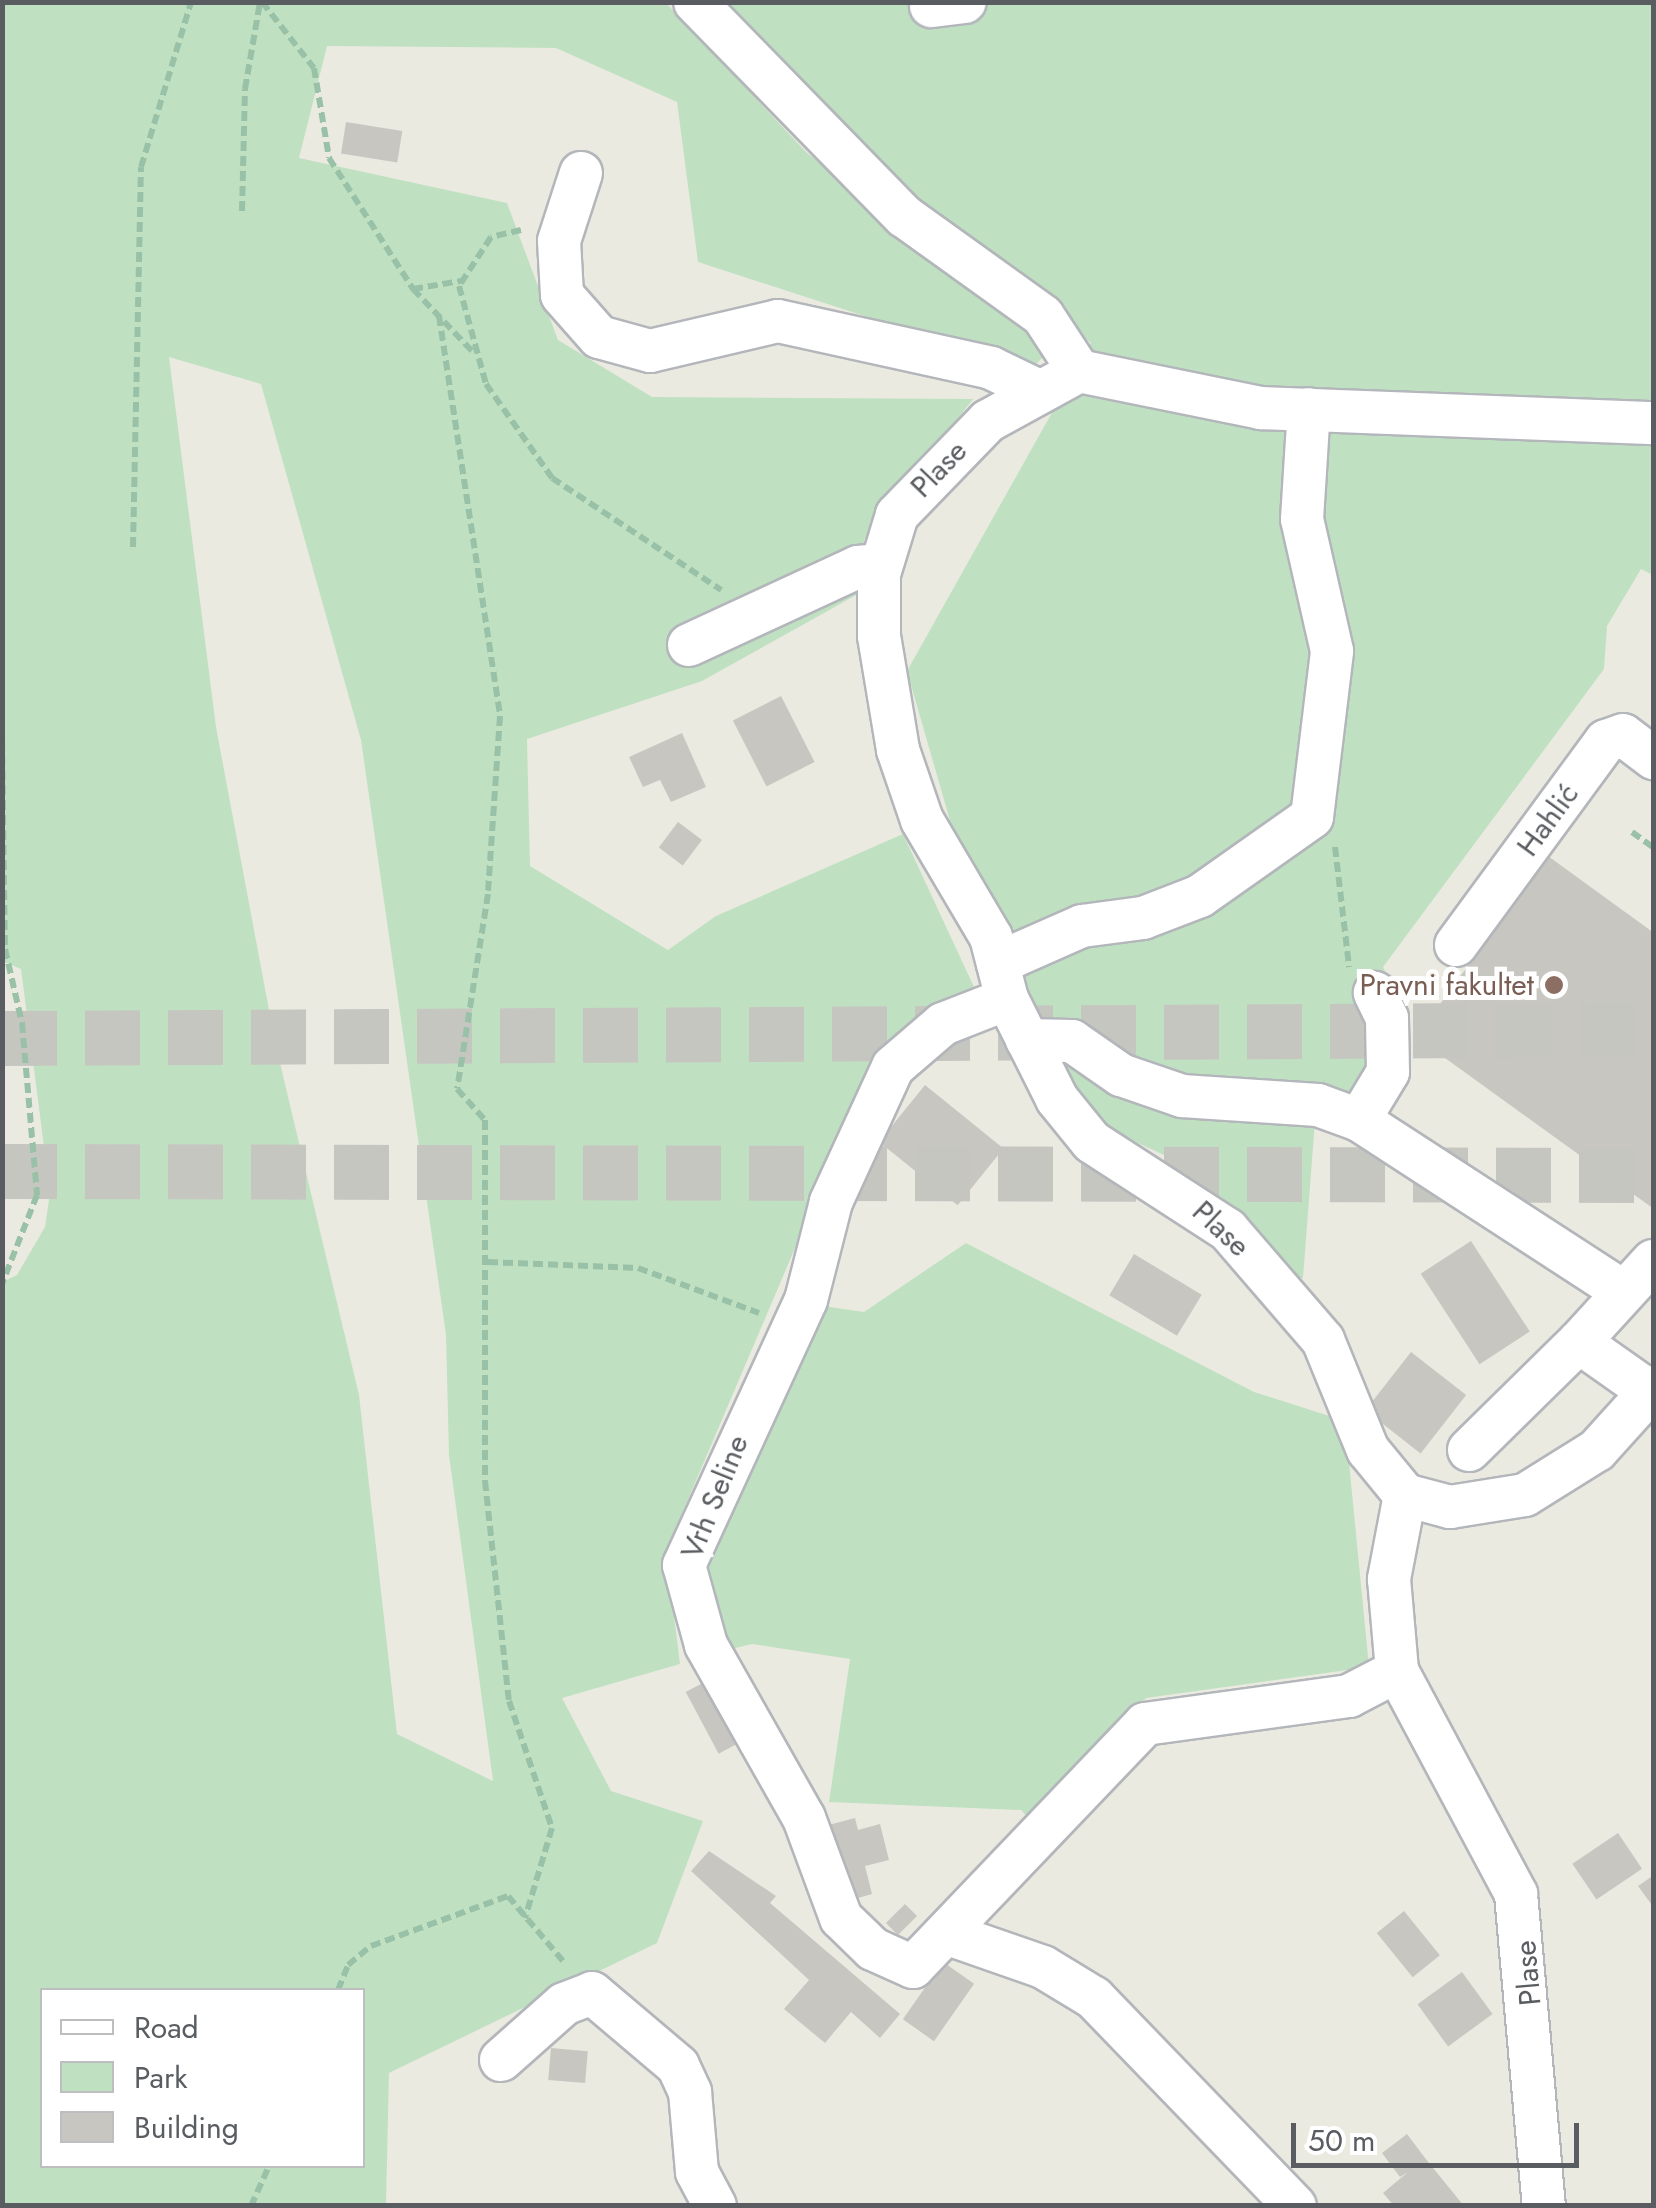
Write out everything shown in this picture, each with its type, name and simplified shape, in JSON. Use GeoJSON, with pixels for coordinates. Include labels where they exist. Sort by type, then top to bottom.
{"type":"FeatureCollection","features":[{"type":"Feature","properties":{"kind":"street"},"geometry":{"type":"LineString","coordinates":[[695,2],[904,216],[1043,316],[1078,371],[1187,400],[1308,410],[1654,424]]}},
{"type":"Feature","properties":{"kind":"street"},"geometry":{"type":"LineString","coordinates":[[580,174],[565,220],[562,295],[599,337],[630,349],[690,346],[778,322],[991,368],[1039,391]]}},
{"type":"Feature","properties":{"kind":"street","name":"Plase"},"geometry":{"type":"LineString","coordinates":[[1078,371],[988,420],[928,476],[898,515],[881,566],[879,636],[898,750],[922,820],[1027,1040],[1092,1142],[1228,1230],[1323,1340],[1368,1450],[1405,1495],[1388,1579],[1398,1671],[1516,1894],[1544,2206]]}},
{"type":"Feature","properties":{"kind":"street"},"geometry":{"type":"LineString","coordinates":[[1308,410],[1302,518],[1332,651],[1314,808]]}},
{"type":"Feature","properties":{"kind":"street"},"geometry":{"type":"LineString","coordinates":[[689,645],[858,566],[881,566]]}},
{"type":"Feature","properties":{"kind":"street","name":"Hahlić"},"geometry":{"type":"LineString","coordinates":[[1456,945],[1606,741],[1623,735],[1654,758]]}},
{"type":"Feature","properties":{"kind":"street","name":"Vrh Seline"},"geometry":{"type":"LineString","coordinates":[[1314,808],[1284,844],[1200,896],[1143,918],[1082,926],[943,1024],[892,1066],[830,1202],[793,1327],[692,1541],[688,1590],[706,1645],[804,1818],[840,1918],[884,1956],[913,1968],[951,1936],[1145,1724],[1349,1696],[1398,1671]]}},
{"type":"Feature","properties":{"kind":"street"},"geometry":{"type":"LineString","coordinates":[[1360,1120],[1388,1072],[1387,1018],[1375,993]]}},
{"type":"Feature","properties":{"kind":"street"},"geometry":{"type":"LineString","coordinates":[[1027,1040],[1072,1041],[1121,1075],[1182,1096],[1318,1105],[1360,1120],[1624,1292]]}},
{"type":"Feature","properties":{"kind":"street"},"geometry":{"type":"LineString","coordinates":[[1469,1450],[1579,1342],[1652,1261]]}},
{"type":"Feature","properties":{"kind":"street"},"geometry":{"type":"LineString","coordinates":[[1405,1495],[1450,1507],[1525,1495],[1597,1450],[1652,1391],[1579,1342]]}},
{"type":"Feature","properties":{"kind":"street"},"geometry":{"type":"LineString","coordinates":[[951,1936],[1043,1967],[1094,1998],[1296,2206]]}},
{"type":"Feature","properties":{"kind":"street"},"geometry":{"type":"LineString","coordinates":[[501,2060],[564,2004],[592,1993],[678,2066],[690,2092],[697,2172],[716,2206]]}},
{"type":"Feature","properties":{"kind":"path"},"geometry":{"type":"LineString","coordinates":[[133,548],[142,167],[192,2]]}},
{"type":"Feature","properties":{"kind":"path"},"geometry":{"type":"LineString","coordinates":[[242,212],[245,90],[261,2]]}},
{"type":"Feature","properties":{"kind":"path"},"geometry":{"type":"LineString","coordinates":[[261,2],[314,68],[328,158],[413,289],[474,354],[519,441],[552,478],[700,569],[745,619]]}},
{"type":"Feature","properties":{"kind":"path"},"geometry":{"type":"LineString","coordinates":[[474,354],[461,280],[491,236],[565,220]]}},
{"type":"Feature","properties":{"kind":"path"},"geometry":{"type":"LineString","coordinates":[[413,289],[461,280]]}},
{"type":"Feature","properties":{"kind":"path"},"geometry":{"type":"LineString","coordinates":[[438,316],[500,716],[488,894],[457,1089],[485,1120],[486,1481],[508,1700],[552,1828],[525,1918]]}},
{"type":"Feature","properties":{"kind":"path"},"geometry":{"type":"LineString","coordinates":[[2,740],[5,949],[22,1023],[37,1195],[2,1284]]}},
{"type":"Feature","properties":{"kind":"path"},"geometry":{"type":"LineString","coordinates":[[1314,808],[1335,838],[1348,966],[1375,993]]}},
{"type":"Feature","properties":{"kind":"path"},"geometry":{"type":"LineString","coordinates":[[1632,832],[1654,848]]}},
{"type":"Feature","properties":{"kind":"path"},"geometry":{"type":"LineString","coordinates":[[488,1262],[638,1268],[793,1327]]}},
{"type":"Feature","properties":{"kind":"path"},"geometry":{"type":"LineString","coordinates":[[339,1988],[348,1964],[418,1924],[508,1896],[592,1993]]}},
{"type":"Feature","properties":{"kind":"path"},"geometry":{"type":"LineString","coordinates":[[251,2206],[268,2168]]}},
{"type":"Feature","properties":{"kind":"green space"},"geometry":{"type":"Polygon","coordinates":[[[3,3],[666,3],[806,152],[1050,349],[1031,370],[698,262],[677,102],[556,48],[327,46],[299,158],[507,203],[558,340],[652,397],[973,399],[864,540],[867,589],[702,681],[527,739],[530,866],[668,950],[716,916],[903,834],[974,987],[876,1058],[666,1551],[680,1664],[562,1698],[611,1791],[703,1821],[657,1943],[389,2073],[386,2205],[3,2205],[2,1282],[17,1275],[45,1227],[50,1193],[21,969],[2,961],[3,3]],[[169,357],[216,727],[275,1042],[359,1395],[397,1734],[493,1781],[449,1455],[446,1335],[361,740],[261,384],[169,357]]]}},
{"type":"Feature","properties":{"kind":"green space"},"geometry":{"type":"Polygon","coordinates":[[[717,3],[1653,3],[1653,575],[1641,569],[1607,626],[1604,669],[1383,967],[1406,1014],[1396,1088],[1315,1121],[1303,1278],[1292,1280],[1239,1216],[1175,1160],[1105,1128],[1054,1065],[959,852],[907,671],[1091,343],[940,222],[717,3]]]}},
{"type":"Feature","properties":{"kind":"green space"},"geometry":{"type":"Polygon","coordinates":[[[966,1243],[1254,1392],[1345,1421],[1369,1667],[1146,1698],[1035,1825],[1021,1810],[829,1802],[850,1659],[752,1644],[727,1650],[695,1556],[823,1306],[864,1312],[966,1243]]]}},
{"type":"Feature","properties":{"kind":"building"},"geometry":{"type":"Polygon","coordinates":[[[346,122],[402,131],[397,163],[341,154],[346,122]]]}},
{"type":"Feature","properties":{"kind":"building"},"geometry":{"type":"Polygon","coordinates":[[[781,696],[815,762],[766,786],[733,721],[781,696]]]}},
{"type":"Feature","properties":{"kind":"building"},"geometry":{"type":"Polygon","coordinates":[[[682,733],[706,787],[671,802],[660,780],[643,787],[629,757],[682,733]]]}},
{"type":"Feature","properties":{"kind":"building"},"geometry":{"type":"Polygon","coordinates":[[[678,822],[702,840],[683,866],[659,848],[678,822]]]}},
{"type":"Feature","properties":{"kind":"building","name":"Pravni fakultet"},"geometry":{"type":"Polygon","coordinates":[[[1548,856],[1654,933],[1654,1209],[1416,1037],[1548,856]]]}},
{"type":"Feature","properties":{"kind":"building"},"geometry":{"type":"Polygon","coordinates":[[[925,1085],[1003,1149],[958,1205],[879,1142],[925,1085]]]}},
{"type":"Feature","properties":{"kind":"building"},"geometry":{"type":"Polygon","coordinates":[[[1471,1241],[1530,1332],[1480,1364],[1421,1274],[1471,1241]]]}},
{"type":"Feature","properties":{"kind":"building"},"geometry":{"type":"Polygon","coordinates":[[[1134,1254],[1202,1295],[1177,1336],[1109,1295],[1134,1254]]]}},
{"type":"Feature","properties":{"kind":"building"},"geometry":{"type":"Polygon","coordinates":[[[1411,1352],[1466,1395],[1421,1453],[1365,1410],[1411,1352]]]}},
{"type":"Feature","properties":{"kind":"building"},"geometry":{"type":"Polygon","coordinates":[[[714,1677],[747,1739],[719,1754],[686,1692],[714,1677]]]}},
{"type":"Feature","properties":{"kind":"building"},"geometry":{"type":"Polygon","coordinates":[[[855,1818],[858,1830],[880,1824],[889,1860],[865,1866],[872,1894],[840,1903],[821,1827],[855,1818]]]}},
{"type":"Feature","properties":{"kind":"building"},"geometry":{"type":"Polygon","coordinates":[[[1618,1833],[1642,1869],[1596,1899],[1572,1864],[1618,1833]]]}},
{"type":"Feature","properties":{"kind":"building"},"geometry":{"type":"Polygon","coordinates":[[[709,1851],[776,1896],[770,1903],[900,2014],[880,2038],[851,2012],[825,2043],[784,2009],[809,1980],[691,1871],[709,1851]]]}},
{"type":"Feature","properties":{"kind":"building"},"geometry":{"type":"Polygon","coordinates":[[[1654,1875],[1654,1908],[1638,1886],[1654,1875]]]}},
{"type":"Feature","properties":{"kind":"building"},"geometry":{"type":"Polygon","coordinates":[[[905,1904],[917,1916],[898,1935],[886,1923],[905,1904]]]}},
{"type":"Feature","properties":{"kind":"building"},"geometry":{"type":"Polygon","coordinates":[[[1404,1911],[1440,1955],[1413,1977],[1377,1933],[1404,1911]]]}},
{"type":"Feature","properties":{"kind":"building"},"geometry":{"type":"Polygon","coordinates":[[[943,1962],[974,1984],[934,2041],[903,2019],[943,1962]]]}},
{"type":"Feature","properties":{"kind":"building"},"geometry":{"type":"Polygon","coordinates":[[[1462,1972],[1493,2014],[1448,2046],[1418,2004],[1462,1972]]]}},
{"type":"Feature","properties":{"kind":"building"},"geometry":{"type":"Polygon","coordinates":[[[551,2048],[588,2051],[585,2083],[548,2080],[551,2048]]]}},
{"type":"Feature","properties":{"kind":"building"},"geometry":{"type":"Polygon","coordinates":[[[1407,2134],[1464,2206],[1394,2206],[1383,2193],[1408,2172],[1400,2177],[1382,2153],[1407,2134]]]}},
{"type":"Feature","properties":{"kind":"tunnel"},"geometry":{"type":"LineString","coordinates":[[2,1038],[1654,1029]]}},
{"type":"Feature","properties":{"kind":"tunnel"},"geometry":{"type":"LineString","coordinates":[[2,1171],[1654,1175]]}},
{"type":"Feature","properties":{"kind":"place","name":"Pravni fakultet"},"geometry":{"type":"Point","coordinates":[1554,985]}}]}
